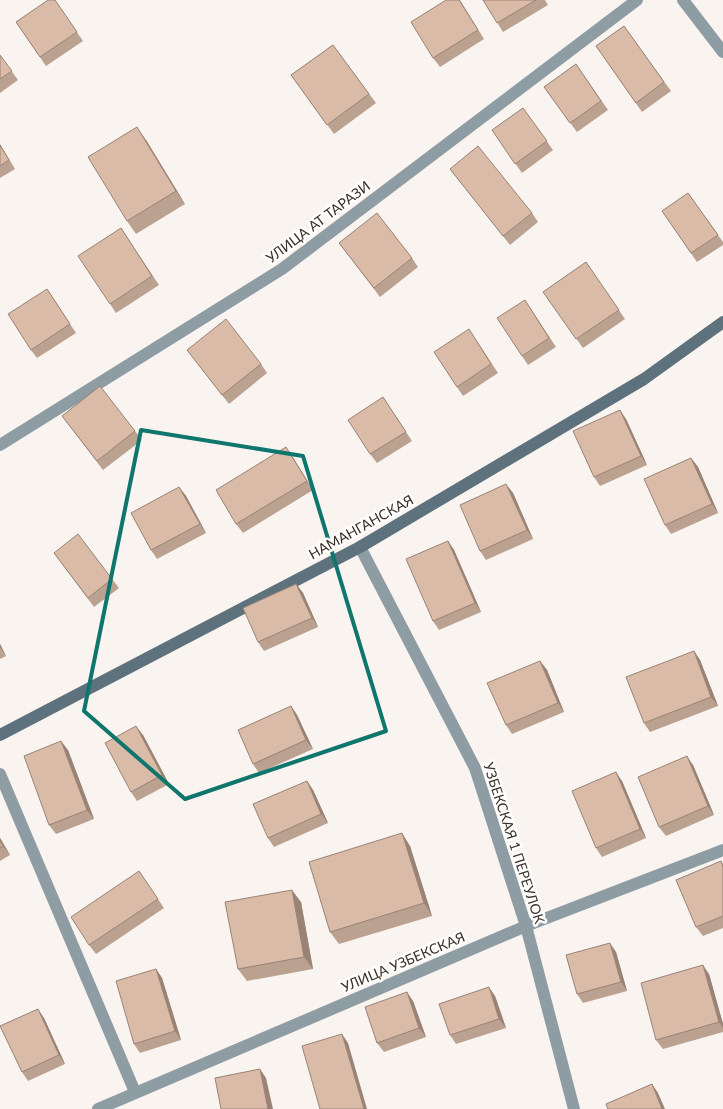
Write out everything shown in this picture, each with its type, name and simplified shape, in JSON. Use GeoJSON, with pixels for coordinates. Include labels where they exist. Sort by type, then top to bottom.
{"type":"FeatureCollection","features":[{"type":"Feature","properties":{"kind":"street","name":"УЛИЦА АТ ТАРАЗИ"},"geometry":{"type":"LineString","coordinates":[[0,445],[282,268],[637,0]]}},
{"type":"Feature","properties":{"kind":"street"},"geometry":{"type":"LineString","coordinates":[[683,0],[723,52]]}},
{"type":"Feature","properties":{"kind":"street","name":"НАМАНГАНСКАЯ"},"geometry":{"type":"LineString","coordinates":[[0,735],[360,547],[644,379],[723,322]]}},
{"type":"Feature","properties":{"kind":"street","name":"УЗБЕКСКАЯ 1 ПЕРЕУЛОК"},"geometry":{"type":"LineString","coordinates":[[360,547],[475,768],[526,926],[574,1109]]}},
{"type":"Feature","properties":{"kind":"street"},"geometry":{"type":"LineString","coordinates":[[0,774],[135,1092]]}},
{"type":"Feature","properties":{"kind":"street","name":"УЛИЦА УЗБЕКСКАЯ"},"geometry":{"type":"LineString","coordinates":[[98,1109],[526,926],[723,850]]}},
{"type":"Feature","properties":{"kind":"highlighted area"},"geometry":{"type":"Polygon","coordinates":[[[141,430],[303,456],[386,731],[185,799],[84,711],[141,430]]]}},
{"type":"Feature","properties":{"kind":"building"},"geometry":{"type":"Polygon","coordinates":[[[48,0],[55,0],[77,32],[40,57],[16,22],[48,0]]]}},
{"type":"Feature","properties":{"kind":"building"},"geometry":{"type":"Polygon","coordinates":[[[446,0],[459,0],[478,30],[433,58],[411,22],[446,0]]]}},
{"type":"Feature","properties":{"kind":"building"},"geometry":{"type":"Polygon","coordinates":[[[483,0],[536,0],[497,23],[483,0]]]}},
{"type":"Feature","properties":{"kind":"building"},"geometry":{"type":"Polygon","coordinates":[[[624,26],[664,82],[636,103],[596,46],[624,26]]]}},
{"type":"Feature","properties":{"kind":"building"},"geometry":{"type":"Polygon","coordinates":[[[333,45],[369,94],[327,125],[291,75],[333,45]]]}},
{"type":"Feature","properties":{"kind":"building"},"geometry":{"type":"Polygon","coordinates":[[[0,55],[12,71],[0,79],[0,55]]]}},
{"type":"Feature","properties":{"kind":"building"},"geometry":{"type":"Polygon","coordinates":[[[576,64],[601,101],[570,123],[544,87],[576,64]]]}},
{"type":"Feature","properties":{"kind":"building"},"geometry":{"type":"Polygon","coordinates":[[[523,108],[547,141],[515,164],[492,130],[523,108]]]}},
{"type":"Feature","properties":{"kind":"building"},"geometry":{"type":"Polygon","coordinates":[[[137,127],[176,191],[127,221],[88,157],[137,127]]]}},
{"type":"Feature","properties":{"kind":"building"},"geometry":{"type":"Polygon","coordinates":[[[0,145],[9,160],[0,166],[0,145]]]}},
{"type":"Feature","properties":{"kind":"building"},"geometry":{"type":"Polygon","coordinates":[[[478,146],[532,213],[503,236],[450,169],[478,146]]]}},
{"type":"Feature","properties":{"kind":"building"},"geometry":{"type":"Polygon","coordinates":[[[688,193],[718,235],[691,253],[662,211],[688,193]]]}},
{"type":"Feature","properties":{"kind":"building"},"geometry":{"type":"Polygon","coordinates":[[[377,213],[412,258],[374,288],[339,243],[377,213]]]}},
{"type":"Feature","properties":{"kind":"building"},"geometry":{"type":"Polygon","coordinates":[[[121,228],[152,276],[110,304],[78,256],[121,228]]]}},
{"type":"Feature","properties":{"kind":"building"},"geometry":{"type":"Polygon","coordinates":[[[586,262],[619,310],[576,339],[543,292],[586,262]]]}},
{"type":"Feature","properties":{"kind":"building"},"geometry":{"type":"Polygon","coordinates":[[[47,289],[70,324],[31,350],[8,314],[47,289]]]}},
{"type":"Feature","properties":{"kind":"building"},"geometry":{"type":"Polygon","coordinates":[[[525,300],[549,338],[522,356],[497,318],[525,300]]]}},
{"type":"Feature","properties":{"kind":"building"},"geometry":{"type":"Polygon","coordinates":[[[226,319],[261,364],[222,395],[187,350],[226,319]]]}},
{"type":"Feature","properties":{"kind":"building"},"geometry":{"type":"Polygon","coordinates":[[[469,329],[491,364],[457,387],[434,352],[469,329]]]}},
{"type":"Feature","properties":{"kind":"building"},"geometry":{"type":"Polygon","coordinates":[[[100,386],[135,431],[97,461],[62,416],[100,386]]]}},
{"type":"Feature","properties":{"kind":"building"},"geometry":{"type":"Polygon","coordinates":[[[383,397],[406,432],[370,454],[348,420],[383,397]]]}},
{"type":"Feature","properties":{"kind":"building"},"geometry":{"type":"Polygon","coordinates":[[[620,410],[641,456],[594,477],[573,431],[620,410]]]}},
{"type":"Feature","properties":{"kind":"building"},"geometry":{"type":"Polygon","coordinates":[[[286,447],[307,481],[236,524],[216,490],[286,447]]]}},
{"type":"Feature","properties":{"kind":"building"},"geometry":{"type":"Polygon","coordinates":[[[691,458],[712,504],[665,525],[644,479],[691,458]]]}},
{"type":"Feature","properties":{"kind":"building"},"geometry":{"type":"Polygon","coordinates":[[[506,484],[527,530],[480,551],[460,505],[506,484]]]}},
{"type":"Feature","properties":{"kind":"building"},"geometry":{"type":"Polygon","coordinates":[[[179,487],[200,524],[151,550],[131,513],[179,487]]]}},
{"type":"Feature","properties":{"kind":"building"},"geometry":{"type":"Polygon","coordinates":[[[78,534],[112,579],[88,598],[54,553],[78,534]]]}},
{"type":"Feature","properties":{"kind":"building"},"geometry":{"type":"Polygon","coordinates":[[[448,541],[475,603],[433,621],[406,559],[448,541]]]}},
{"type":"Feature","properties":{"kind":"building"},"geometry":{"type":"Polygon","coordinates":[[[296,584],[312,618],[258,642],[243,608],[296,584]]]}},
{"type":"Feature","properties":{"kind":"building"},"geometry":{"type":"Polygon","coordinates":[[[694,651],[711,697],[644,723],[626,677],[694,651]]]}},
{"type":"Feature","properties":{"kind":"building"},"geometry":{"type":"Polygon","coordinates":[[[540,661],[558,703],[506,725],[487,683],[540,661]]]}},
{"type":"Feature","properties":{"kind":"building"},"geometry":{"type":"Polygon","coordinates":[[[291,706],[306,740],[253,764],[238,730],[291,706]]]}},
{"type":"Feature","properties":{"kind":"building"},"geometry":{"type":"Polygon","coordinates":[[[136,726],[162,775],[131,792],[105,743],[136,726]]]}},
{"type":"Feature","properties":{"kind":"building"},"geometry":{"type":"Polygon","coordinates":[[[61,741],[87,810],[49,825],[24,756],[61,741]]]}},
{"type":"Feature","properties":{"kind":"building"},"geometry":{"type":"Polygon","coordinates":[[[687,756],[708,806],[659,827],[638,777],[687,756]]]}},
{"type":"Feature","properties":{"kind":"building"},"geometry":{"type":"Polygon","coordinates":[[[616,772],[640,829],[596,848],[572,791],[616,772]]]}},
{"type":"Feature","properties":{"kind":"building"},"geometry":{"type":"Polygon","coordinates":[[[307,781],[321,814],[268,838],[253,804],[307,781]]]}},
{"type":"Feature","properties":{"kind":"building"},"geometry":{"type":"Polygon","coordinates":[[[402,833],[424,903],[330,932],[309,862],[402,833]]]}},
{"type":"Feature","properties":{"kind":"building"},"geometry":{"type":"Polygon","coordinates":[[[721,861],[723,867],[723,916],[696,927],[676,880],[721,861]]]}},
{"type":"Feature","properties":{"kind":"building"},"geometry":{"type":"Polygon","coordinates":[[[139,871],[158,899],[89,945],[71,917],[139,871]]]}},
{"type":"Feature","properties":{"kind":"building"},"geometry":{"type":"Polygon","coordinates":[[[292,890],[304,957],[238,969],[225,902],[292,890]]]}},
{"type":"Feature","properties":{"kind":"building"},"geometry":{"type":"Polygon","coordinates":[[[610,943],[621,982],[577,994],[566,955],[610,943]]]}},
{"type":"Feature","properties":{"kind":"building"},"geometry":{"type":"Polygon","coordinates":[[[703,965],[719,1022],[656,1040],[641,983],[703,965]]]}},
{"type":"Feature","properties":{"kind":"building"},"geometry":{"type":"Polygon","coordinates":[[[156,969],[175,1031],[134,1044],[116,981],[156,969]]]}},
{"type":"Feature","properties":{"kind":"building"},"geometry":{"type":"Polygon","coordinates":[[[489,987],[499,1019],[450,1035],[439,1004],[489,987]]]}},
{"type":"Feature","properties":{"kind":"building"},"geometry":{"type":"Polygon","coordinates":[[[407,992],[419,1028],[377,1043],[365,1007],[407,992]]]}},
{"type":"Feature","properties":{"kind":"building"},"geometry":{"type":"Polygon","coordinates":[[[38,1009],[59,1055],[22,1072],[0,1026],[38,1009]]]}},
{"type":"Feature","properties":{"kind":"building"},"geometry":{"type":"Polygon","coordinates":[[[342,1034],[364,1109],[320,1109],[302,1046],[342,1034]]]}},
{"type":"Feature","properties":{"kind":"building"},"geometry":{"type":"Polygon","coordinates":[[[260,1069],[268,1109],[221,1109],[215,1078],[260,1069]]]}},
{"type":"Feature","properties":{"kind":"building"},"geometry":{"type":"Polygon","coordinates":[[[652,1084],[662,1109],[608,1109],[606,1104],[652,1084]]]}}]}
